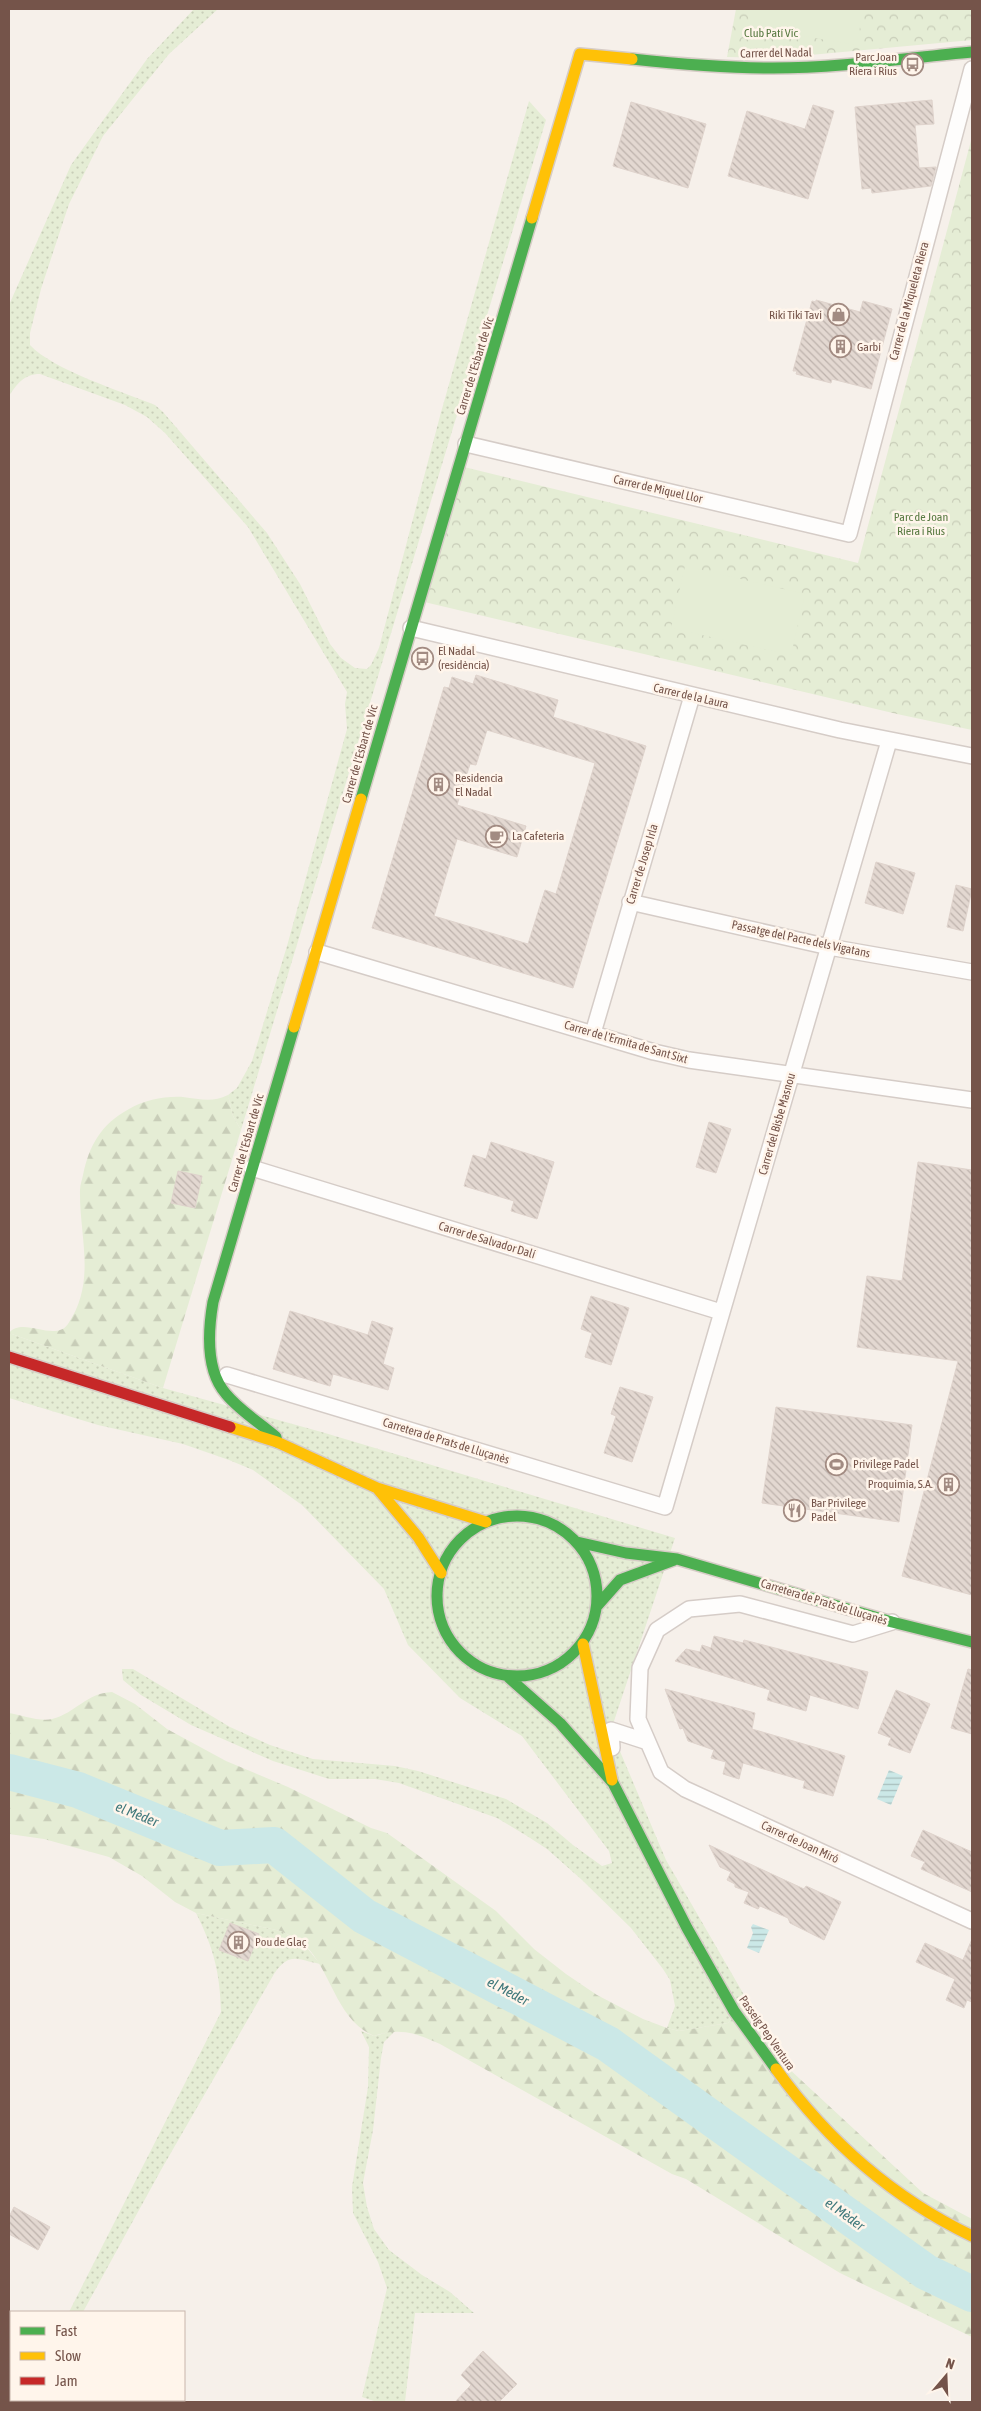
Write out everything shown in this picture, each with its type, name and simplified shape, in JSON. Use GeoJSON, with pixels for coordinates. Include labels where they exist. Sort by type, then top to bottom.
{"type":"FeatureCollection","features":[{"type":"Feature","properties":{"kind":"street","name":"Carrer del Nadal"},"geometry":{"type":"LineString","coordinates":[[580,54],[737,67],[774,68],[827,66],[972,52]]}},
{"type":"Feature","properties":{"kind":"street","name":"Carrer de l'Esbart de Vic"},"geometry":{"type":"LineString","coordinates":[[277,1442],[276,1437],[225,1393],[213,1367],[210,1321],[252,1168],[580,54]]}},
{"type":"Feature","properties":{"kind":"street","name":"Carrer de la Miqueleta Riera"},"geometry":{"type":"LineString","coordinates":[[850,534],[892,368],[972,69]]}},
{"type":"Feature","properties":{"kind":"street","name":"Carrer de Miquel Llor"},"geometry":{"type":"LineString","coordinates":[[466,444],[850,534]]}},
{"type":"Feature","properties":{"kind":"street","name":"Carrer de la Laura"},"geometry":{"type":"LineString","coordinates":[[412,628],[692,696],[889,741],[972,756]]}},
{"type":"Feature","properties":{"kind":"street","name":"Carrer de Josep Irla"},"geometry":{"type":"LineString","coordinates":[[593,1033],[692,696]]}},
{"type":"Feature","properties":{"kind":"street","name":"Carrer del Bisbe Masnou"},"geometry":{"type":"LineString","coordinates":[[666,1507],[721,1312],[889,741]]}},
{"type":"Feature","properties":{"kind":"street","name":"Passatge del Pacte dels Vigatans"},"geometry":{"type":"LineString","coordinates":[[630,902],[829,947],[972,972]]}},
{"type":"Feature","properties":{"kind":"street","name":"Carrer de l'Ermita de Sant Sixt"},"geometry":{"type":"LineString","coordinates":[[317,952],[689,1060],[972,1100]]}},
{"type":"Feature","properties":{"kind":"street","name":"Carrer de Salvador Dalí"},"geometry":{"type":"LineString","coordinates":[[252,1168],[721,1312]]}},
{"type":"Feature","properties":{"kind":"street"},"geometry":{"type":"LineString","coordinates":[[9,1357],[277,1442],[377,1488],[486,1522]]}},
{"type":"Feature","properties":{"kind":"street","name":"Carretera de Prats de Lluçanès"},"geometry":{"type":"LineString","coordinates":[[227,1375],[666,1507]]}},
{"type":"Feature","properties":{"kind":"street"},"geometry":{"type":"LineString","coordinates":[[377,1488],[418,1537],[440,1573]]}},
{"type":"Feature","properties":{"kind":"street"},"geometry":{"type":"LineString","coordinates":[[504,1517],[529,1517],[554,1525],[577,1542],[590,1561],[595,1575],[598,1606],[590,1632],[573,1654],[549,1670],[524,1676],[507,1676],[480,1668],[458,1650],[448,1636],[438,1608],[438,1586],[440,1573],[455,1546],[469,1533],[486,1522],[504,1517]]}},
{"type":"Feature","properties":{"kind":"street","name":"Carretera de Prats de Lluçanès"},"geometry":{"type":"LineString","coordinates":[[577,1542],[626,1553],[677,1559],[892,1622],[972,1642]]}},
{"type":"Feature","properties":{"kind":"street"},"geometry":{"type":"LineString","coordinates":[[598,1606],[620,1580],[677,1559]]}},
{"type":"Feature","properties":{"kind":"street","name":"Carrer de Joan Miró"},"geometry":{"type":"LineString","coordinates":[[892,1622],[853,1634],[740,1604],[689,1609],[657,1630],[640,1668],[638,1719],[661,1772],[685,1789],[972,1921]]}},
{"type":"Feature","properties":{"kind":"street","name":"Passeig Pep Ventura"},"geometry":{"type":"LineString","coordinates":[[582,1644],[613,1783]]}},
{"type":"Feature","properties":{"kind":"street","name":"Passeig Pep Ventura"},"geometry":{"type":"LineString","coordinates":[[507,1676],[560,1723],[613,1783],[687,1928],[734,2011],[792,2093],[842,2146],[882,2182],[937,2218],[972,2236]]}},
{"type":"Feature","properties":{"kind":"street"},"geometry":{"type":"LineString","coordinates":[[613,1783],[611,1730],[648,1742]]}},
{"type":"Feature","properties":{"kind":"green space"},"geometry":{"type":"Polygon","coordinates":[[[194,9],[218,9],[169,54],[103,136],[69,204],[41,289],[30,333],[30,345],[54,363],[155,405],[163,412],[267,533],[300,584],[330,644],[341,658],[355,668],[367,669],[379,648],[440,416],[529,101],[546,120],[241,1130],[233,1116],[228,1095],[237,1088],[252,1061],[287,946],[347,729],[345,704],[347,692],[248,527],[165,433],[147,417],[125,405],[40,374],[34,374],[25,378],[9,396],[9,305],[71,165],[147,59],[194,9]]]}},
{"type":"Feature","properties":{"kind":"green space","name":"Club Patí Vic"},"geometry":{"type":"Polygon","coordinates":[[[736,9],[972,9],[972,40],[778,58],[727,57],[736,9]]]}},
{"type":"Feature","properties":{"kind":"green space"},"geometry":{"type":"Polygon","coordinates":[[[751,9],[863,9],[857,45],[748,27],[751,9]]]}},
{"type":"Feature","properties":{"kind":"green space","name":"Parc de Joan Riera i Rius"},"geometry":{"type":"Polygon","coordinates":[[[972,137],[972,730],[420,601],[460,466],[858,563],[972,137]]]}},
{"type":"Feature","properties":{"kind":"green space"},"geometry":{"type":"Polygon","coordinates":[[[685,566],[805,594],[791,655],[671,628],[685,566]]]}},
{"type":"Feature","properties":{"kind":"green space"},"geometry":{"type":"Polygon","coordinates":[[[228,1095],[233,1116],[241,1130],[163,1388],[9,1333],[22,1327],[47,1331],[62,1329],[68,1324],[77,1308],[84,1275],[80,1186],[93,1145],[104,1129],[119,1115],[148,1101],[176,1097],[211,1100],[228,1095]]]}},
{"type":"Feature","properties":{"kind":"green space"},"geometry":{"type":"Polygon","coordinates":[[[9,1333],[163,1388],[325,1433],[675,1538],[611,1730],[666,1860],[747,2000],[728,2023],[679,2031],[667,2028],[675,2006],[670,1980],[631,1928],[547,1849],[497,1818],[399,1783],[375,1779],[329,1779],[273,1761],[191,1725],[141,1695],[123,1680],[122,1669],[133,1669],[230,1727],[270,1745],[313,1759],[395,1766],[418,1771],[506,1799],[547,1823],[602,1866],[612,1863],[609,1851],[522,1736],[460,1698],[408,1645],[384,1589],[302,1505],[253,1470],[229,1460],[183,1444],[98,1425],[9,1398],[9,1333]]]}},
{"type":"Feature","properties":{"kind":"green space"},"geometry":{"type":"Polygon","coordinates":[[[112,1692],[135,1704],[167,1729],[226,1761],[288,1787],[371,1828],[387,1833],[496,1911],[534,1949],[566,1974],[597,1995],[643,2019],[679,2031],[728,2023],[747,2000],[787,2067],[923,2193],[972,2219],[972,2337],[840,2273],[686,2179],[672,2174],[440,2044],[407,2032],[383,2033],[374,2036],[361,2029],[343,2007],[313,1955],[296,1938],[281,1931],[196,1913],[175,1902],[142,1876],[109,1857],[44,1839],[9,1834],[9,1713],[36,1719],[52,1719],[68,1712],[88,1699],[103,1693],[112,1692]]]}},
{"type":"Feature","properties":{"kind":"green space"},"geometry":{"type":"Polygon","coordinates":[[[196,1913],[281,1931],[303,1943],[320,1964],[294,1959],[285,1962],[274,1974],[161,2170],[84,2311],[70,2311],[221,2012],[215,1961],[196,1913]]]}},
{"type":"Feature","properties":{"kind":"green space"},"geometry":{"type":"Polygon","coordinates":[[[396,2030],[384,2042],[381,2058],[373,2130],[363,2183],[367,2207],[374,2229],[389,2250],[422,2275],[450,2292],[474,2313],[415,2313],[405,2402],[377,2402],[362,2397],[387,2288],[378,2262],[353,2213],[352,2187],[368,2087],[369,2047],[361,2031],[374,2036],[396,2030]]]}},
{"type":"Feature","properties":{"kind":"water"},"geometry":{"type":"Polygon","coordinates":[[[889,1770],[903,1776],[891,1805],[877,1799],[889,1770]]]}},
{"type":"Feature","properties":{"kind":"water"},"geometry":{"type":"Polygon","coordinates":[[[753,1924],[769,1930],[759,1953],[747,1948],[753,1933],[751,1927],[753,1924]]]}},
{"type":"Feature","properties":{"kind":"building"},"geometry":{"type":"Polygon","coordinates":[[[932,100],[934,124],[915,125],[919,168],[936,167],[931,186],[872,193],[871,188],[862,189],[855,107],[932,100]]]}},
{"type":"Feature","properties":{"kind":"building"},"geometry":{"type":"Polygon","coordinates":[[[631,102],[706,124],[688,188],[613,166],[631,102]]]}},
{"type":"Feature","properties":{"kind":"building"},"geometry":{"type":"Polygon","coordinates":[[[813,105],[834,111],[808,199],[728,176],[747,111],[805,129],[813,105]]]}},
{"type":"Feature","properties":{"kind":"building","name":"Garbí"},"geometry":{"type":"Polygon","coordinates":[[[816,300],[860,312],[863,301],[892,309],[871,389],[832,379],[831,383],[796,374],[797,371],[793,371],[812,301],[816,302],[816,300]]]}},
{"type":"Feature","properties":{"kind":"building"},"geometry":{"type":"Polygon","coordinates":[[[476,675],[558,700],[553,717],[646,746],[573,988],[372,928],[444,687],[449,688],[452,677],[473,684],[476,675]],[[487,730],[476,765],[470,764],[457,805],[526,826],[517,857],[457,839],[434,916],[528,944],[545,890],[556,894],[595,763],[487,730]]]}},
{"type":"Feature","properties":{"kind":"building"},"geometry":{"type":"Polygon","coordinates":[[[876,862],[915,873],[903,914],[865,903],[876,862]]]}},
{"type":"Feature","properties":{"kind":"building"},"geometry":{"type":"Polygon","coordinates":[[[956,885],[972,889],[963,931],[947,927],[956,885]]]}},
{"type":"Feature","properties":{"kind":"building"},"geometry":{"type":"Polygon","coordinates":[[[709,1122],[731,1129],[716,1173],[696,1167],[709,1122]]]}},
{"type":"Feature","properties":{"kind":"building"},"geometry":{"type":"Polygon","coordinates":[[[491,1142],[554,1162],[537,1219],[511,1211],[514,1201],[464,1186],[473,1155],[486,1159],[491,1142]]]}},
{"type":"Feature","properties":{"kind":"building"},"geometry":{"type":"Polygon","coordinates":[[[918,1162],[972,1170],[972,1595],[902,1576],[958,1361],[857,1347],[867,1276],[902,1281],[918,1162]]]}},
{"type":"Feature","properties":{"kind":"building"},"geometry":{"type":"Polygon","coordinates":[[[178,1171],[202,1176],[195,1208],[171,1203],[178,1171]]]}},
{"type":"Feature","properties":{"kind":"building"},"geometry":{"type":"Polygon","coordinates":[[[591,1296],[629,1308],[611,1365],[585,1357],[592,1333],[581,1329],[591,1296]]]}},
{"type":"Feature","properties":{"kind":"building"},"geometry":{"type":"Polygon","coordinates":[[[290,1311],[368,1335],[372,1321],[393,1328],[383,1364],[394,1368],[388,1390],[333,1374],[330,1386],[273,1369],[290,1311]]]}},
{"type":"Feature","properties":{"kind":"building"},"geometry":{"type":"Polygon","coordinates":[[[620,1387],[653,1397],[632,1462],[604,1453],[616,1416],[611,1414],[620,1387]]]}},
{"type":"Feature","properties":{"kind":"building","name":"Privilege Padel"},"geometry":{"type":"Polygon","coordinates":[[[776,1407],[912,1425],[899,1522],[762,1503],[776,1407]]]}},
{"type":"Feature","properties":{"kind":"building"},"geometry":{"type":"Polygon","coordinates":[[[714,1636],[743,1643],[744,1640],[868,1672],[858,1709],[810,1695],[806,1711],[767,1700],[770,1690],[675,1661],[686,1649],[700,1652],[702,1645],[711,1648],[714,1636]]]}},
{"type":"Feature","properties":{"kind":"building"},"geometry":{"type":"Polygon","coordinates":[[[968,1669],[972,1670],[972,1734],[951,1728],[968,1669]]]}},
{"type":"Feature","properties":{"kind":"building"},"geometry":{"type":"Polygon","coordinates":[[[665,1689],[755,1713],[752,1729],[845,1756],[833,1796],[803,1788],[805,1781],[743,1763],[739,1779],[723,1774],[726,1762],[711,1758],[714,1750],[688,1741],[683,1728],[680,1729],[665,1689]]]}},
{"type":"Feature","properties":{"kind":"building"},"geometry":{"type":"Polygon","coordinates":[[[896,1690],[930,1704],[910,1753],[888,1745],[891,1738],[878,1733],[896,1690]]]}},
{"type":"Feature","properties":{"kind":"building"},"geometry":{"type":"Polygon","coordinates":[[[923,1830],[972,1852],[972,1892],[921,1869],[925,1862],[911,1856],[923,1830]]]}},
{"type":"Feature","properties":{"kind":"building"},"geometry":{"type":"Polygon","coordinates":[[[709,1845],[804,1889],[806,1886],[841,1902],[824,1940],[790,1923],[788,1918],[760,1906],[758,1909],[744,1903],[749,1892],[735,1887],[735,1884],[727,1880],[731,1872],[720,1867],[709,1845]]]}},
{"type":"Feature","properties":{"kind":"building","name":"Pou de Glaç"},"geometry":{"type":"Polygon","coordinates":[[[230,1923],[259,1934],[248,1961],[219,1950],[230,1923]]]}},
{"type":"Feature","properties":{"kind":"building"},"geometry":{"type":"Polygon","coordinates":[[[972,1939],[972,2002],[967,2000],[964,2008],[946,2000],[955,1979],[916,1962],[925,1943],[963,1960],[972,1939]]]}},
{"type":"Feature","properties":{"kind":"building"},"geometry":{"type":"Polygon","coordinates":[[[14,2207],[50,2227],[38,2250],[9,2234],[9,2217],[14,2207]]]}},
{"type":"Feature","properties":{"kind":"building"},"geometry":{"type":"Polygon","coordinates":[[[483,2351],[517,2384],[499,2402],[455,2402],[471,2385],[461,2375],[483,2351]]]}},
{"type":"Feature","properties":{"kind":"waterway","name":"el Mèder"},"geometry":{"type":"LineString","coordinates":[[9,1772],[78,1790],[220,1848],[274,1845],[364,1916],[608,2044],[926,2272],[972,2294]]}},
{"type":"Feature","properties":{"kind":"traffic: fast"},"geometry":{"type":"LineString","coordinates":[[632,59],[755,68],[798,68],[848,65],[972,52]]}},
{"type":"Feature","properties":{"kind":"traffic: fast"},"geometry":{"type":"LineString","coordinates":[[361,799],[532,218]]}},
{"type":"Feature","properties":{"kind":"traffic: fast"},"geometry":{"type":"LineString","coordinates":[[277,1442],[276,1437],[237,1406],[219,1385],[210,1350],[210,1325],[213,1302],[294,1027]]}},
{"type":"Feature","properties":{"kind":"traffic: fast"},"geometry":{"type":"LineString","coordinates":[[525,1516],[555,1525],[574,1539],[584,1551],[591,1565],[596,1580],[597,1596],[596,1612],[591,1627],[584,1641],[574,1653],[562,1663],[540,1673],[525,1676],[509,1676],[494,1673],[472,1663],[450,1641],[438,1612],[437,1588],[440,1573],[450,1551],[472,1529],[501,1517],[525,1516]]}},
{"type":"Feature","properties":{"kind":"traffic: fast"},"geometry":{"type":"LineString","coordinates":[[577,1542],[626,1553],[677,1559],[892,1622],[972,1642]]}},
{"type":"Feature","properties":{"kind":"traffic: fast"},"geometry":{"type":"LineString","coordinates":[[597,1606],[620,1580],[674,1560]]}},
{"type":"Feature","properties":{"kind":"traffic: fast"},"geometry":{"type":"LineString","coordinates":[[507,1676],[560,1723],[613,1783],[687,1928],[734,2011],[776,2069]]}},
{"type":"Feature","properties":{"kind":"traffic: slow"},"geometry":{"type":"LineString","coordinates":[[532,218],[580,54],[632,59]]}},
{"type":"Feature","properties":{"kind":"traffic: slow"},"geometry":{"type":"LineString","coordinates":[[294,1027],[361,799]]}},
{"type":"Feature","properties":{"kind":"traffic: slow"},"geometry":{"type":"LineString","coordinates":[[230,1427],[277,1442],[377,1488],[486,1522]]}},
{"type":"Feature","properties":{"kind":"traffic: slow"},"geometry":{"type":"LineString","coordinates":[[377,1488],[418,1537],[441,1573]]}},
{"type":"Feature","properties":{"kind":"traffic: slow"},"geometry":{"type":"LineString","coordinates":[[583,1644],[612,1780]]}},
{"type":"Feature","properties":{"kind":"traffic: slow"},"geometry":{"type":"LineString","coordinates":[[776,2069],[817,2120],[864,2165],[915,2204],[972,2236]]}},
{"type":"Feature","properties":{"kind":"traffic: jam"},"geometry":{"type":"LineString","coordinates":[[9,1357],[230,1427]]}},
{"type":"Feature","properties":{"kind":"place","name":"Parc Joan Riera i Rius"},"geometry":{"type":"Point","coordinates":[913,64]}},
{"type":"Feature","properties":{"kind":"place","name":"Riki Tiki Tavi"},"geometry":{"type":"Point","coordinates":[838,315]}},
{"type":"Feature","properties":{"kind":"place","name":"Garbí"},"geometry":{"type":"Point","coordinates":[841,347]}},
{"type":"Feature","properties":{"kind":"place","name":"El Nadal (residència)"},"geometry":{"type":"Point","coordinates":[422,658]}},
{"type":"Feature","properties":{"kind":"place","name":"Residencia El Nadal"},"geometry":{"type":"Point","coordinates":[439,785]}},
{"type":"Feature","properties":{"kind":"place","name":"La Cafeteria"},"geometry":{"type":"Point","coordinates":[496,836]}},
{"type":"Feature","properties":{"kind":"place","name":"Privilege Padel"},"geometry":{"type":"Point","coordinates":[837,1464]}},
{"type":"Feature","properties":{"kind":"place","name":"Proquimia, S.A."},"geometry":{"type":"Point","coordinates":[949,1484]}},
{"type":"Feature","properties":{"kind":"place","name":"Bar Privilege Padel"},"geometry":{"type":"Point","coordinates":[795,1510]}},
{"type":"Feature","properties":{"kind":"place","name":"Pou de Glaç"},"geometry":{"type":"Point","coordinates":[239,1942]}}]}
